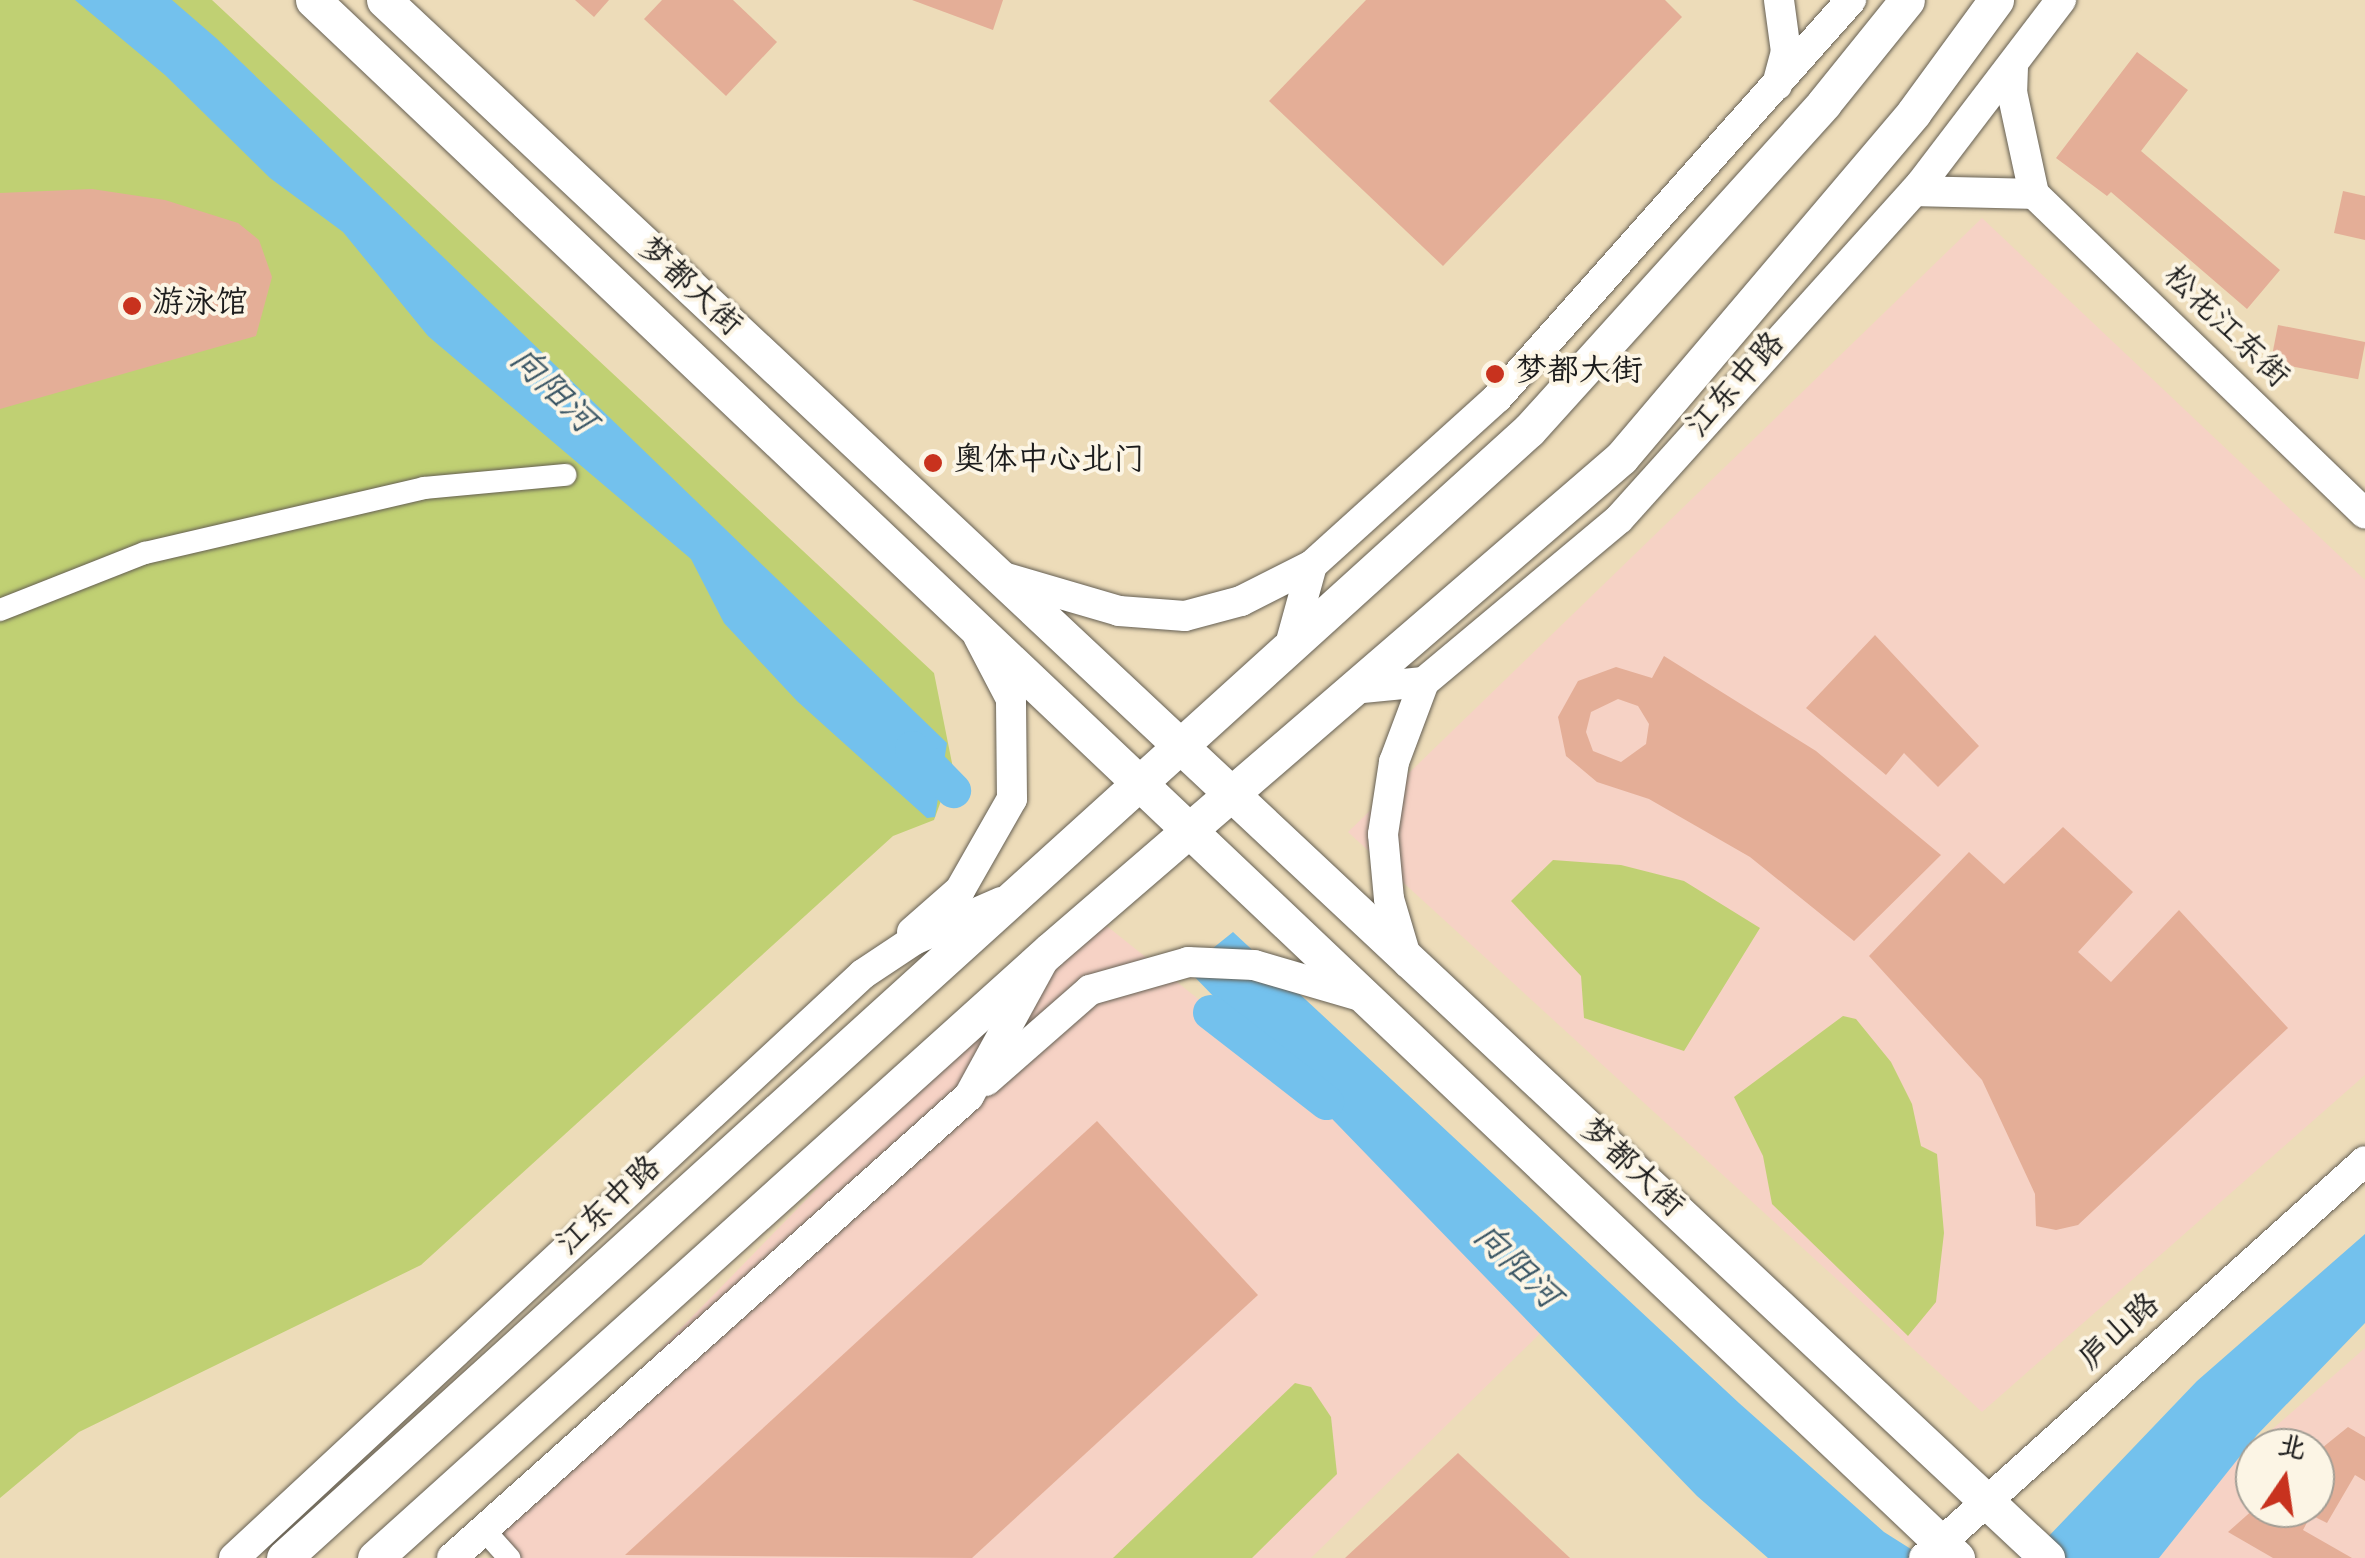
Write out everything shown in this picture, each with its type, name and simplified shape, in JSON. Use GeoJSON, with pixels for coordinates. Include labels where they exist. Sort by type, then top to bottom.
{"type":"FeatureCollection","features":[{"type":"Feature","properties":{"kind":"main road","name":"梦都大街"},"geometry":{"type":"LineString","coordinates":[[312,0],[1140,781],[1941,1553]]}},
{"type":"Feature","properties":{"kind":"main road","name":"梦都大街"},"geometry":{"type":"LineString","coordinates":[[384,0],[987,572],[1231,793],[1409,966],[2047,1558]]}},
{"type":"Feature","properties":{"kind":"main road","name":"江东中路"},"geometry":{"type":"LineString","coordinates":[[284,1558],[1530,430],[1824,103],[1907,0]]}},
{"type":"Feature","properties":{"kind":"main road","name":"江东中路"},"geometry":{"type":"LineString","coordinates":[[375,1558],[1050,950],[1620,458],[1914,112],[1996,0]]}},
{"type":"Feature","properties":{"kind":"street"},"geometry":{"type":"LineString","coordinates":[[1776,90],[1786,52],[1779,0]]}},
{"type":"Feature","properties":{"kind":"street"},"geometry":{"type":"LineString","coordinates":[[987,572],[1119,611],[1186,616],[1240,601],[1312,566],[1497,398],[1776,90],[1851,0]]}},
{"type":"Feature","properties":{"kind":"street","name":"江东中路"},"geometry":{"type":"LineString","coordinates":[[1424,682],[1619,519],[1914,191],[2014,67],[2061,0]]}},
{"type":"Feature","properties":{"kind":"street"},"geometry":{"type":"LineString","coordinates":[[1914,191],[2034,194],[2012,92],[2014,67]]}},
{"type":"Feature","properties":{"kind":"street","name":"松花江东街"},"geometry":{"type":"LineString","coordinates":[[2034,194],[2365,514]]}},
{"type":"Feature","properties":{"kind":"street"},"geometry":{"type":"LineString","coordinates":[[0,610],[145,552],[424,488],[565,475]]}},
{"type":"Feature","properties":{"kind":"street"},"geometry":{"type":"LineString","coordinates":[[1290,645],[1312,566]]}},
{"type":"Feature","properties":{"kind":"street"},"geometry":{"type":"LineString","coordinates":[[863,974],[960,890],[1012,799],[1011,700],[970,620]]}},
{"type":"Feature","properties":{"kind":"street"},"geometry":{"type":"LineString","coordinates":[[1352,688],[1424,682],[1394,762],[1382,834],[1389,898],[1409,966]]}},
{"type":"Feature","properties":{"kind":"street","name":"江东中路"},"geometry":{"type":"LineString","coordinates":[[234,1558],[863,974],[914,940],[1013,896]]}},
{"type":"Feature","properties":{"kind":"street","name":"江东中路"},"geometry":{"type":"LineString","coordinates":[[452,1558],[968,1096],[1050,950]]}},
{"type":"Feature","properties":{"kind":"street"},"geometry":{"type":"LineString","coordinates":[[968,1096],[1090,990],[1188,962],[1254,965],[1367,998]]}},
{"type":"Feature","properties":{"kind":"street","name":"庐山路"},"geometry":{"type":"LineString","coordinates":[[1941,1553],[1997,1512],[2365,1161]]}},
{"type":"Feature","properties":{"kind":"street"},"geometry":{"type":"LineString","coordinates":[[484,1530],[509,1558]]}},
{"type":"Feature","properties":{"kind":"shaded area"},"geometry":{"type":"Polygon","coordinates":[[[1982,218],[2365,580],[2365,1075],[1982,1412],[1348,832],[1982,218]]]}},
{"type":"Feature","properties":{"kind":"shaded area"},"geometry":{"type":"Polygon","coordinates":[[[1093,915],[1401,1161],[1561,1313],[1311,1558],[509,1558],[484,1530],[1050,950],[1093,915]]]}},
{"type":"Feature","properties":{"kind":"shaded area"},"geometry":{"type":"Polygon","coordinates":[[[2365,1348],[2365,1558],[2125,1558],[2235,1462],[2235,1528],[2335,1528],[2335,1428],[2274,1428],[2365,1348]]]}},
{"type":"Feature","properties":{"kind":"green space"},"geometry":{"type":"Polygon","coordinates":[[[0,0],[212,0],[934,673],[953,768],[934,820],[893,836],[421,1265],[79,1432],[0,1498],[0,0]]]}},
{"type":"Feature","properties":{"kind":"green space"},"geometry":{"type":"Polygon","coordinates":[[[1553,860],[1621,865],[1684,881],[1760,928],[1684,1051],[1584,1018],[1581,976],[1511,901],[1553,860]]]}},
{"type":"Feature","properties":{"kind":"green space"},"geometry":{"type":"Polygon","coordinates":[[[1843,1016],[1856,1019],[1891,1062],[1912,1104],[1921,1146],[1937,1154],[1944,1233],[1936,1302],[1908,1336],[1772,1204],[1763,1156],[1734,1097],[1843,1016]]]}},
{"type":"Feature","properties":{"kind":"green space"},"geometry":{"type":"Polygon","coordinates":[[[1295,1383],[1311,1387],[1331,1417],[1337,1474],[1252,1558],[1113,1558],[1295,1383]]]}},
{"type":"Feature","properties":{"kind":"water"},"geometry":{"type":"Polygon","coordinates":[[[75,0],[172,0],[216,38],[947,743],[935,817],[927,818],[797,701],[724,623],[691,559],[428,336],[343,232],[270,178],[165,75],[75,0]]]}},
{"type":"Feature","properties":{"kind":"water"},"geometry":{"type":"Polygon","coordinates":[[[1233,932],[1739,1403],[1884,1532],[1925,1558],[1768,1558],[1697,1496],[1187,969],[1233,932]]]}},
{"type":"Feature","properties":{"kind":"water"},"geometry":{"type":"Polygon","coordinates":[[[2365,1234],[2365,1323],[2264,1428],[2235,1428],[2235,1463],[2159,1558],[2019,1558],[2046,1539],[2197,1381],[2365,1234]]]}},
{"type":"Feature","properties":{"kind":"building"},"geometry":{"type":"Polygon","coordinates":[[[575,0],[609,0],[594,17],[575,0]]]}},
{"type":"Feature","properties":{"kind":"building"},"geometry":{"type":"Polygon","coordinates":[[[662,0],[733,0],[777,42],[726,96],[644,19],[662,0]]]}},
{"type":"Feature","properties":{"kind":"building"},"geometry":{"type":"Polygon","coordinates":[[[912,0],[1003,0],[993,30],[912,0]]]}},
{"type":"Feature","properties":{"kind":"building"},"geometry":{"type":"Polygon","coordinates":[[[1366,0],[1665,0],[1682,17],[1443,266],[1269,101],[1366,0]]]}},
{"type":"Feature","properties":{"kind":"building"},"geometry":{"type":"Polygon","coordinates":[[[2137,52],[2188,90],[2141,151],[2280,270],[2247,309],[2111,192],[2107,196],[2056,158],[2137,52]]]}},
{"type":"Feature","properties":{"kind":"building","name":"游泳馆"},"geometry":{"type":"Polygon","coordinates":[[[92,189],[165,200],[238,223],[259,240],[272,277],[256,336],[0,409],[0,193],[92,189]]]}},
{"type":"Feature","properties":{"kind":"building"},"geometry":{"type":"Polygon","coordinates":[[[2343,191],[2365,196],[2365,240],[2334,233],[2343,191]]]}},
{"type":"Feature","properties":{"kind":"building"},"geometry":{"type":"Polygon","coordinates":[[[2278,325],[2365,342],[2358,379],[2271,362],[2278,325]]]}},
{"type":"Feature","properties":{"kind":"building"},"geometry":{"type":"Polygon","coordinates":[[[1875,635],[1979,746],[1938,787],[1904,753],[1886,775],[1806,708],[1875,635]]]}},
{"type":"Feature","properties":{"kind":"building"},"geometry":{"type":"Polygon","coordinates":[[[1664,656],[1816,751],[1941,855],[1854,941],[1750,857],[1649,799],[1597,782],[1566,756],[1558,717],[1578,681],[1616,667],[1652,678],[1664,656]],[[1618,699],[1591,712],[1586,732],[1593,751],[1621,762],[1646,744],[1649,724],[1638,706],[1618,699]]]}},
{"type":"Feature","properties":{"kind":"building"},"geometry":{"type":"Polygon","coordinates":[[[2063,827],[2133,892],[2078,952],[2111,982],[2179,910],[2288,1028],[2078,1225],[2056,1230],[2036,1226],[2035,1194],[1982,1080],[1869,956],[1969,852],[2004,884],[2063,827]]]}},
{"type":"Feature","properties":{"kind":"building"},"geometry":{"type":"Polygon","coordinates":[[[1097,1121],[1258,1295],[972,1558],[625,1555],[1097,1121]]]}},
{"type":"Feature","properties":{"kind":"building"},"geometry":{"type":"Polygon","coordinates":[[[2348,1427],[2365,1437],[2365,1481],[2355,1475],[2335,1509],[2335,1437],[2348,1427]]]}},
{"type":"Feature","properties":{"kind":"building"},"geometry":{"type":"Polygon","coordinates":[[[1458,1453],[1570,1558],[1345,1558],[1458,1453]]]}},
{"type":"Feature","properties":{"kind":"building"},"geometry":{"type":"Polygon","coordinates":[[[2235,1526],[2304,1528],[2352,1558],[2273,1558],[2228,1532],[2235,1526]]]}},
{"type":"Feature","properties":{"kind":"waterway","name":"向阳河"},"geometry":{"type":"LineString","coordinates":[[912,748],[953,790]]}},
{"type":"Feature","properties":{"kind":"waterway","name":"向阳河"},"geometry":{"type":"LineString","coordinates":[[1210,1012],[1326,1102]]}},
{"type":"Feature","properties":{"kind":"place","name":"游泳馆"},"geometry":{"type":"Point","coordinates":[132,306]}},
{"type":"Feature","properties":{"kind":"place","name":"梦都大街"},"geometry":{"type":"Point","coordinates":[1495,374]}},
{"type":"Feature","properties":{"kind":"place","name":"奥体中心北门"},"geometry":{"type":"Point","coordinates":[933,463]}}]}
